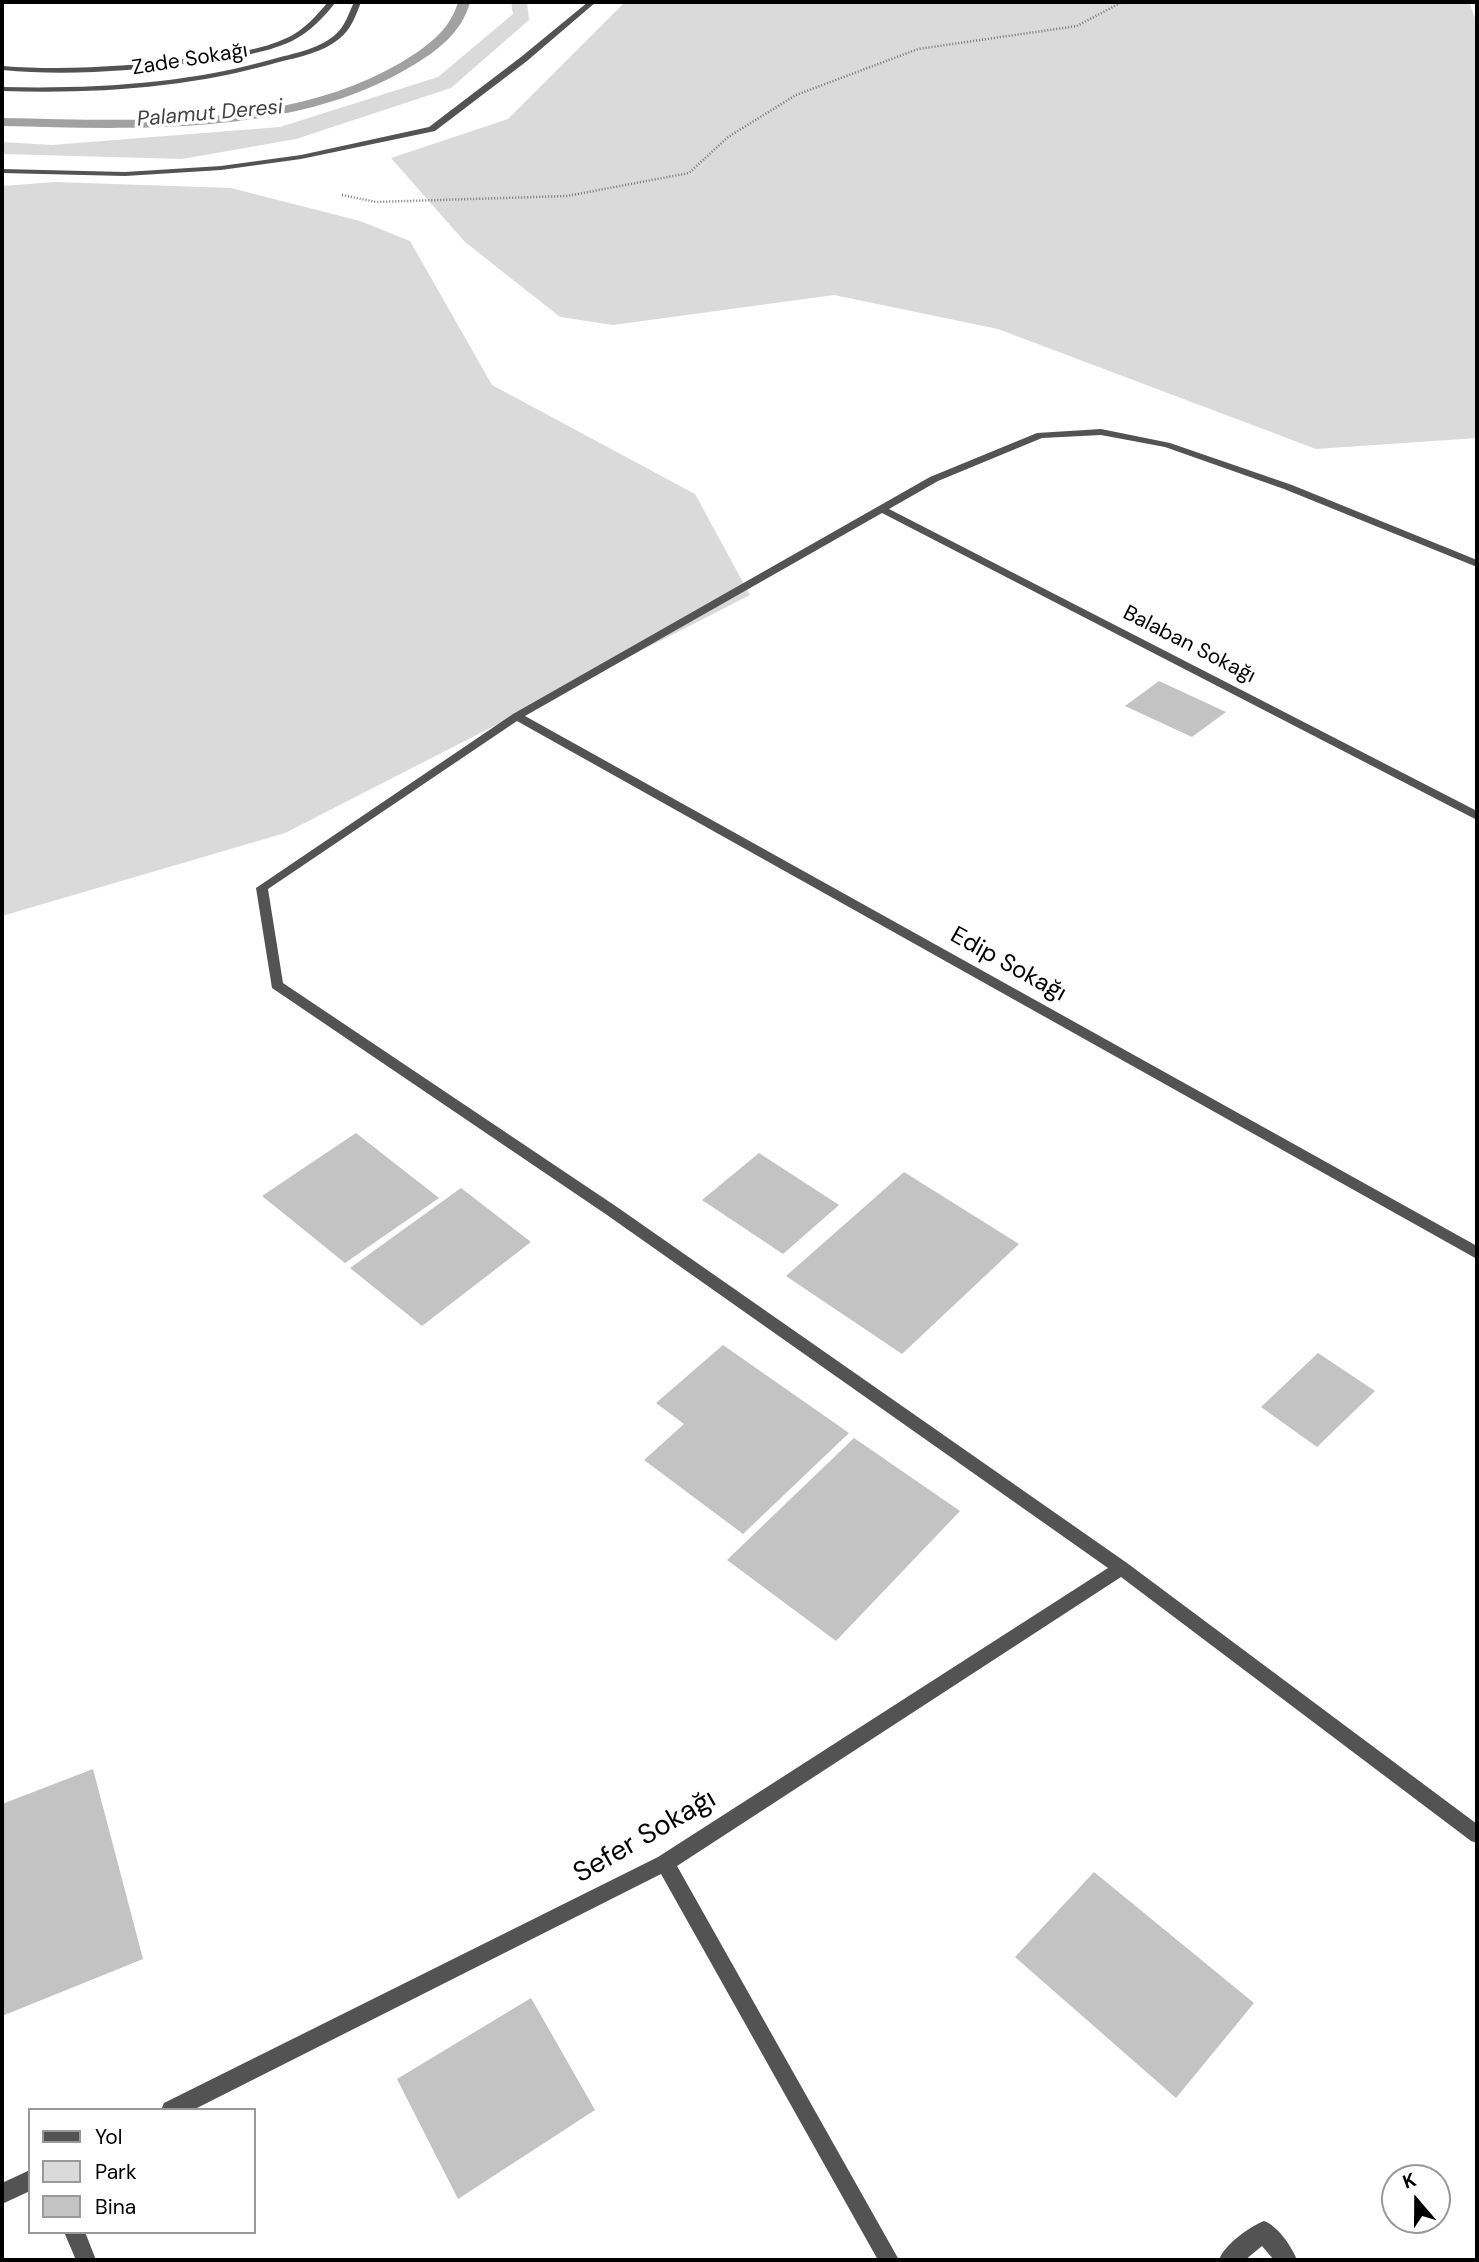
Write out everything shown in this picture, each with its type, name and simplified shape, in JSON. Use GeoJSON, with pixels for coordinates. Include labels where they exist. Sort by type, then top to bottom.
{"type":"FeatureCollection","features":[{"type":"Feature","properties":{"kind":"street"},"geometry":{"type":"LineString","coordinates":[[2,68],[29,71],[97,69],[233,55],[284,42],[314,25],[332,2]]}},
{"type":"Feature","properties":{"kind":"street","name":"Zade Sokağı"},"geometry":{"type":"LineString","coordinates":[[2,89],[69,91],[134,87],[217,76],[265,65],[306,52],[341,34],[356,2]]}},
{"type":"Feature","properties":{"kind":"street"},"geometry":{"type":"LineString","coordinates":[[2,171],[125,174],[221,168],[301,156],[432,129],[524,59],[592,2]]}},
{"type":"Feature","properties":{"kind":"street"},"geometry":{"type":"LineString","coordinates":[[1477,564],[1288,487],[1167,445],[1101,432],[1040,436],[934,480],[517,716],[261,888],[277,985],[612,1211],[1121,1569],[1477,1835]]}},
{"type":"Feature","properties":{"kind":"street","name":"Balaban Sokağı"},"geometry":{"type":"LineString","coordinates":[[883,509],[1477,816]]}},
{"type":"Feature","properties":{"kind":"street","name":"Edip Sokağı"},"geometry":{"type":"LineString","coordinates":[[517,716],[1477,1253]]}},
{"type":"Feature","properties":{"kind":"street","name":"Sefer Sokağı"},"geometry":{"type":"LineString","coordinates":[[175,2108],[666,1863],[1121,1569]]}},
{"type":"Feature","properties":{"kind":"street"},"geometry":{"type":"LineString","coordinates":[[666,1863],[889,2260]]}},
{"type":"Feature","properties":{"kind":"street"},"geometry":{"type":"LineString","coordinates":[[2,2194],[28,2181]]}},
{"type":"Feature","properties":{"kind":"street"},"geometry":{"type":"LineString","coordinates":[[1229,2260],[1264,2231],[1287,2260]]}},
{"type":"Feature","properties":{"kind":"street"},"geometry":{"type":"LineString","coordinates":[[75,2234],[86,2260]]}},
{"type":"Feature","properties":{"kind":"path"},"geometry":{"type":"LineString","coordinates":[[338,194],[376,202],[568,196],[689,173],[728,137],[796,95],[918,49],[1077,26],[1122,2]]}},
{"type":"Feature","properties":{"kind":"green space"},"geometry":{"type":"Polygon","coordinates":[[[511,2],[527,2],[529,20],[451,88],[296,139],[182,159],[2,154],[2,142],[52,145],[280,127],[438,77],[513,14],[511,2]]]}},
{"type":"Feature","properties":{"kind":"green space"},"geometry":{"type":"Polygon","coordinates":[[[625,2],[1469,2],[1477,23],[1477,438],[1316,449],[998,329],[834,295],[613,325],[560,317],[465,242],[391,158],[508,119],[625,2]]]}},
{"type":"Feature","properties":{"kind":"green space"},"geometry":{"type":"Polygon","coordinates":[[[55,182],[231,188],[360,221],[410,241],[492,385],[695,494],[750,595],[285,833],[2,916],[2,186],[55,182]]]}},
{"type":"Feature","properties":{"kind":"building"},"geometry":{"type":"Polygon","coordinates":[[[1159,681],[1226,712],[1192,737],[1125,706],[1159,681]]]}},
{"type":"Feature","properties":{"kind":"building"},"geometry":{"type":"Polygon","coordinates":[[[356,1133],[439,1198],[345,1263],[262,1196],[356,1133]]]}},
{"type":"Feature","properties":{"kind":"building"},"geometry":{"type":"Polygon","coordinates":[[[759,1153],[839,1205],[783,1254],[702,1200],[759,1153]]]}},
{"type":"Feature","properties":{"kind":"building"},"geometry":{"type":"Polygon","coordinates":[[[904,1172],[1019,1244],[902,1354],[786,1276],[904,1172]]]}},
{"type":"Feature","properties":{"kind":"building"},"geometry":{"type":"Polygon","coordinates":[[[461,1188],[531,1242],[422,1326],[350,1268],[461,1188]]]}},
{"type":"Feature","properties":{"kind":"building"},"geometry":{"type":"Polygon","coordinates":[[[723,1345],[849,1433],[743,1534],[644,1460],[684,1424],[656,1403],[723,1345]]]}},
{"type":"Feature","properties":{"kind":"building"},"geometry":{"type":"Polygon","coordinates":[[[1318,1353],[1375,1391],[1317,1447],[1261,1407],[1318,1353]]]}},
{"type":"Feature","properties":{"kind":"building"},"geometry":{"type":"Polygon","coordinates":[[[854,1438],[960,1511],[836,1641],[727,1560],[854,1438]]]}},
{"type":"Feature","properties":{"kind":"building"},"geometry":{"type":"Polygon","coordinates":[[[93,1769],[143,1959],[2,2016],[2,1804],[93,1769]]]}},
{"type":"Feature","properties":{"kind":"building"},"geometry":{"type":"Polygon","coordinates":[[[1094,1872],[1254,2003],[1176,2098],[1015,1957],[1094,1872]]]}},
{"type":"Feature","properties":{"kind":"building"},"geometry":{"type":"Polygon","coordinates":[[[531,1998],[595,2110],[458,2199],[397,2079],[531,1998]]]}},
{"type":"Feature","properties":{"kind":"waterway","name":"Palamut Deresi"},"geometry":{"type":"LineString","coordinates":[[2,122],[165,122],[222,118],[279,110],[333,97],[383,78],[427,52],[455,23],[464,2]]}}]}
